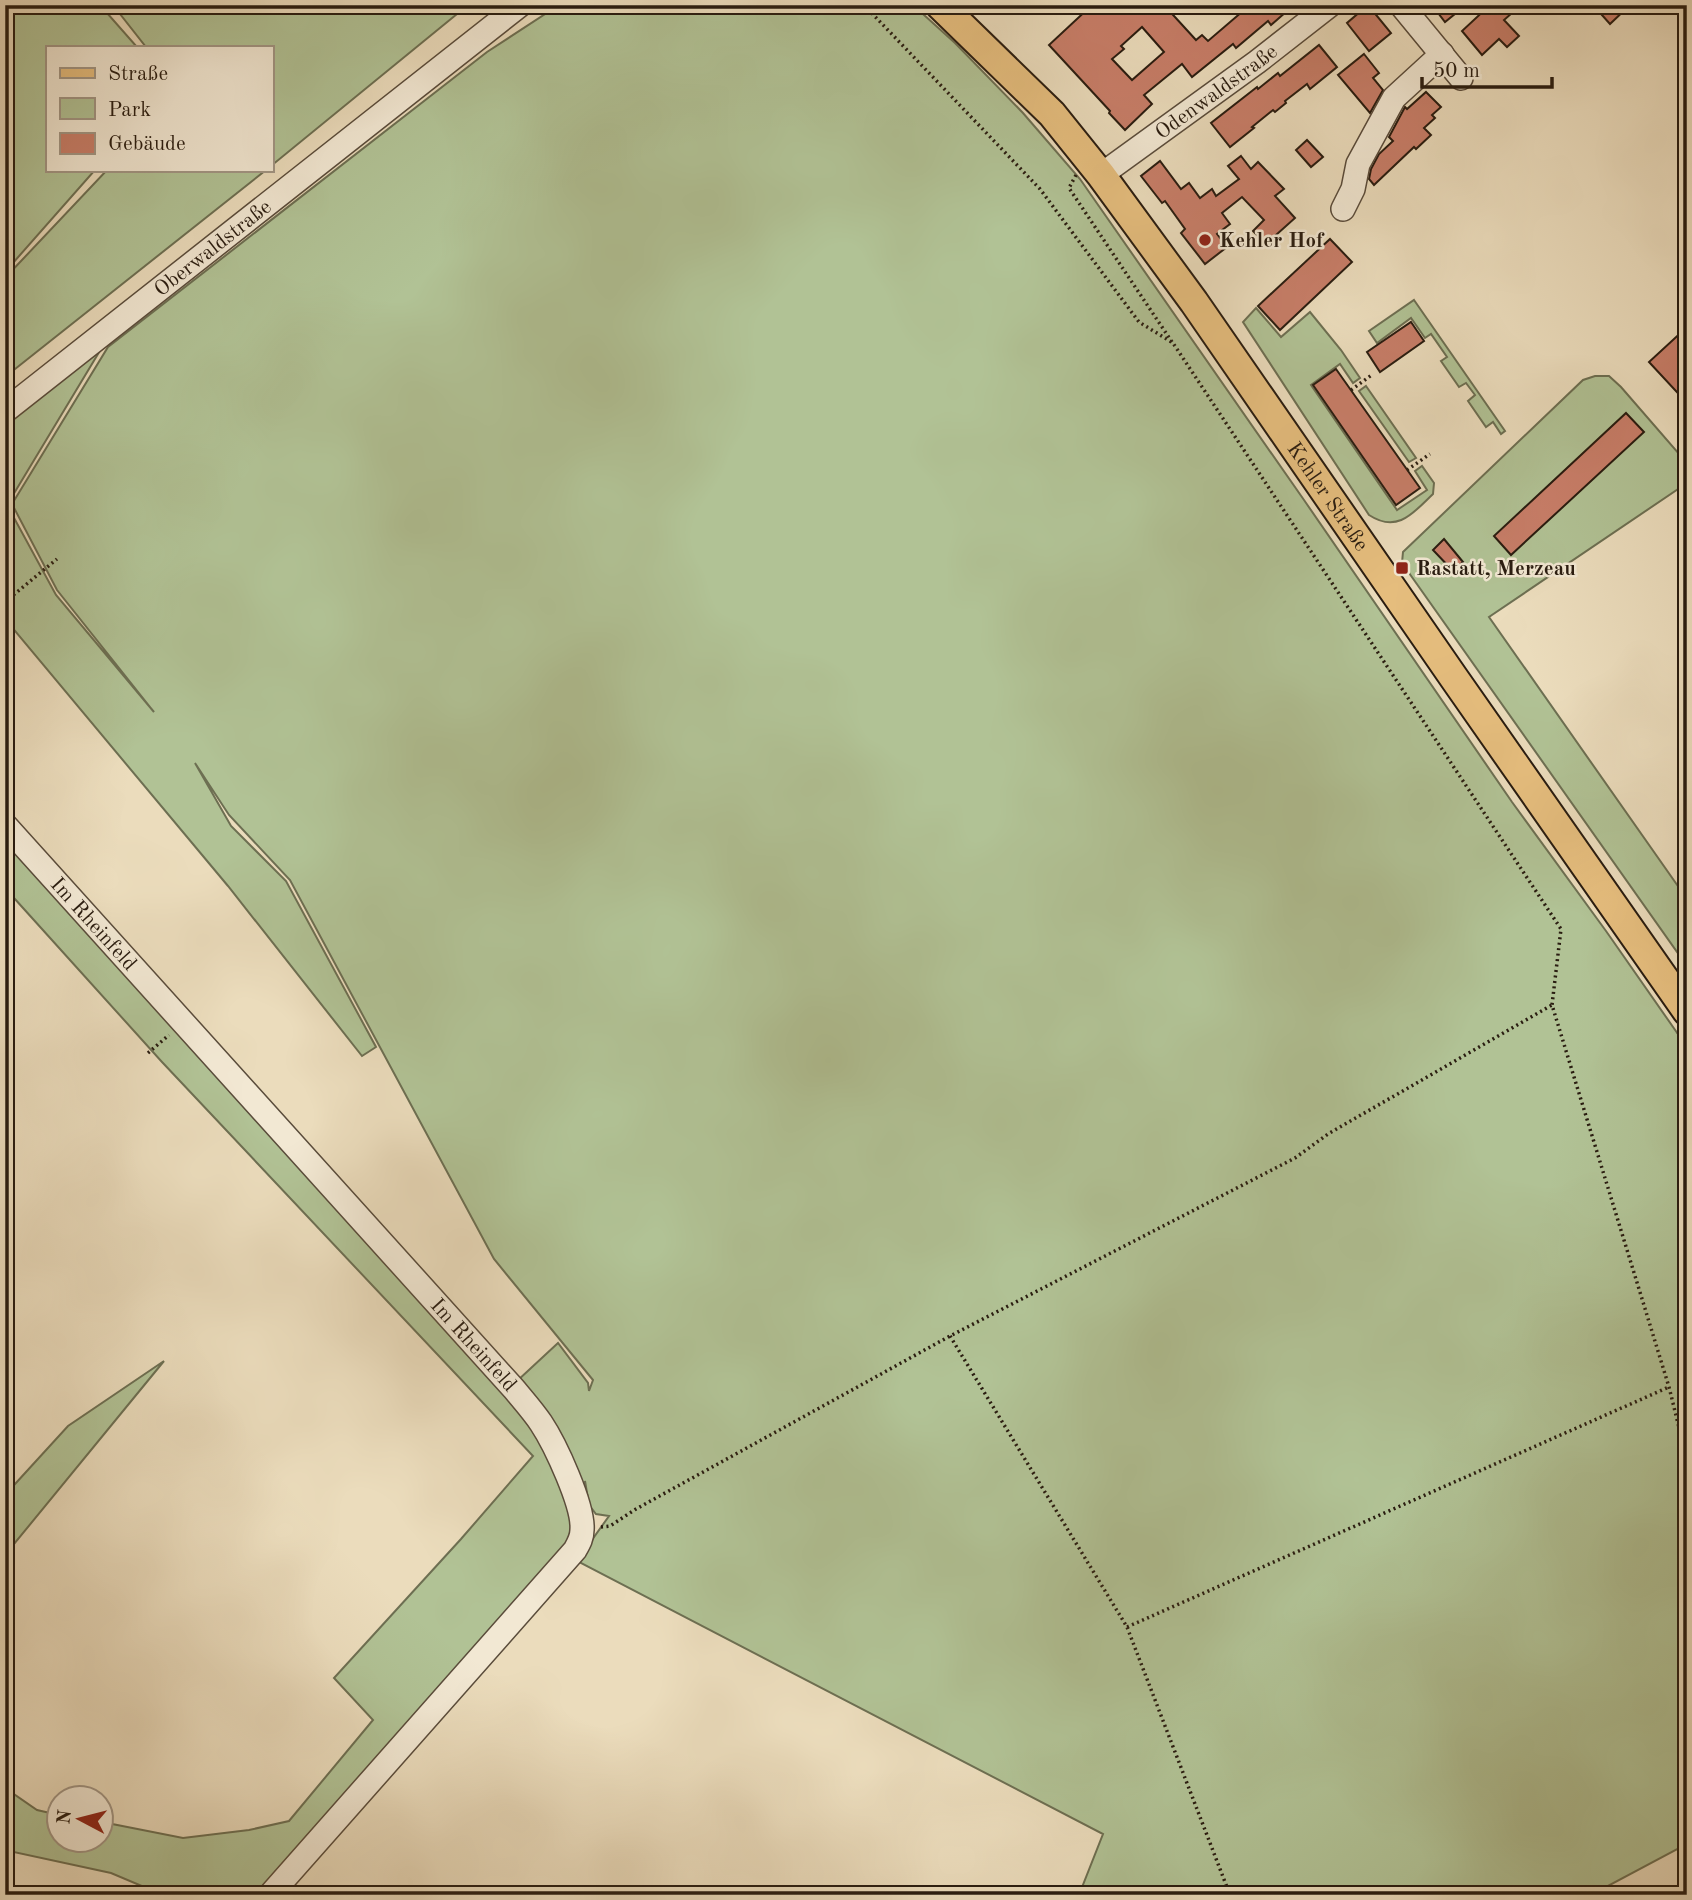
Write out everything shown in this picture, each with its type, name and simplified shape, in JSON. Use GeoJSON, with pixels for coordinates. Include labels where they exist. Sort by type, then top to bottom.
{"type":"FeatureCollection","features":[{"type":"Feature","properties":{"kind":"main road","name":"Kehler Straße"},"geometry":{"type":"LineString","coordinates":[[940,5],[1052,114],[1090,173],[1194,302],[1687,1011]]}},
{"type":"Feature","properties":{"kind":"street","name":"Oberwaldstraße"},"geometry":{"type":"LineString","coordinates":[[5,411],[520,5]]}},
{"type":"Feature","properties":{"kind":"street","name":"Odenwaldstraße"},"geometry":{"type":"LineString","coordinates":[[1090,173],[1257,62],[1330,5]]}},
{"type":"Feature","properties":{"kind":"street"},"geometry":{"type":"LineString","coordinates":[[1401,5],[1461,78]]}},
{"type":"Feature","properties":{"kind":"street"},"geometry":{"type":"LineString","coordinates":[[1343,209],[1353,189],[1358,164],[1394,98],[1441,54]]}},
{"type":"Feature","properties":{"kind":"street","name":"Im Rheinfeld"},"geometry":{"type":"LineString","coordinates":[[5,825],[514,1389],[542,1424],[561,1460],[582,1518],[582,1530]]}},
{"type":"Feature","properties":{"kind":"street"},"geometry":{"type":"LineString","coordinates":[[270,1895],[575,1550],[582,1530]]}},
{"type":"Feature","properties":{"kind":"path"},"geometry":{"type":"LineString","coordinates":[[864,5],[1040,189],[1139,323],[1173,343]]}},
{"type":"Feature","properties":{"kind":"path"},"geometry":{"type":"LineString","coordinates":[[1090,173],[1069,188],[1562,929],[1552,1005],[1669,1387],[1687,1460]]}},
{"type":"Feature","properties":{"kind":"path"},"geometry":{"type":"LineString","coordinates":[[1351,390],[1373,374]]}},
{"type":"Feature","properties":{"kind":"path"},"geometry":{"type":"LineString","coordinates":[[1407,470],[1430,454]]}},
{"type":"Feature","properties":{"kind":"path"},"geometry":{"type":"LineString","coordinates":[[5,602],[57,559]]}},
{"type":"Feature","properties":{"kind":"path"},"geometry":{"type":"LineString","coordinates":[[582,1530],[610,1526],[636,1509],[950,1336],[1296,1158],[1328,1134],[1552,1005]]}},
{"type":"Feature","properties":{"kind":"path"},"geometry":{"type":"LineString","coordinates":[[148,1054],[184,1022]]}},
{"type":"Feature","properties":{"kind":"path"},"geometry":{"type":"LineString","coordinates":[[950,1336],[1127,1627],[1230,1895]]}},
{"type":"Feature","properties":{"kind":"path"},"geometry":{"type":"LineString","coordinates":[[1127,1627],[1669,1387]]}},
{"type":"Feature","properties":{"kind":"green space"},"geometry":{"type":"Polygon","coordinates":[[[5,5],[100,5],[136,46],[46,46],[46,172],[93,172],[5,272],[5,5]]]}},
{"type":"Feature","properties":{"kind":"green space"},"geometry":{"type":"Polygon","coordinates":[[[113,5],[468,5],[273,164],[273,46],[145,46],[113,5]]]}},
{"type":"Feature","properties":{"kind":"green space"},"geometry":{"type":"Polygon","coordinates":[[[559,5],[913,5],[955,43],[1023,113],[1080,179],[1512,802],[1687,1047],[1687,1844],[1591,1895],[1079,1895],[1103,1834],[577,1561],[609,1516],[596,1514],[589,1505],[585,1481],[584,1497],[572,1537],[261,1895],[163,1895],[111,1873],[14,1852],[5,1860],[5,1788],[37,1810],[46,1812],[46,1854],[116,1854],[116,1825],[183,1838],[249,1830],[289,1821],[373,1720],[334,1678],[533,1456],[162,1062],[5,888],[5,835],[504,1393],[558,1343],[588,1383],[589,1391],[593,1380],[494,1259],[290,880],[229,815],[195,763],[231,826],[286,881],[376,1047],[362,1056],[228,886],[5,619],[5,425],[101,349],[7,505],[56,595],[154,712],[57,590],[12,504],[108,347],[487,52],[559,5]]]}},
{"type":"Feature","properties":{"kind":"green space"},"geometry":{"type":"Polygon","coordinates":[[[105,172],[263,172],[5,377],[5,278],[105,172]]]}},
{"type":"Feature","properties":{"kind":"green space"},"geometry":{"type":"Polygon","coordinates":[[[1414,300],[1505,431],[1501,434],[1493,422],[1486,427],[1468,401],[1475,395],[1466,383],[1459,387],[1441,361],[1447,357],[1431,334],[1425,338],[1411,318],[1377,343],[1369,331],[1414,300]]]}},
{"type":"Feature","properties":{"kind":"green space"},"geometry":{"type":"Polygon","coordinates":[[[1256,308],[1281,337],[1310,312],[1341,350],[1360,378],[1353,383],[1340,364],[1311,385],[1397,510],[1427,490],[1415,471],[1422,466],[1434,483],[1433,494],[1412,514],[1389,522],[1369,515],[1243,322],[1256,308]]]}},
{"type":"Feature","properties":{"kind":"green space"},"geometry":{"type":"Polygon","coordinates":[[[1595,376],[1609,376],[1621,387],[1687,463],[1687,483],[1489,617],[1687,899],[1687,966],[1402,563],[1403,552],[1583,380],[1595,376]]]}},
{"type":"Feature","properties":{"kind":"green space"},"geometry":{"type":"Polygon","coordinates":[[[1366,386],[1416,458],[1409,462],[1359,391],[1366,386]]]}},
{"type":"Feature","properties":{"kind":"green space"},"geometry":{"type":"Polygon","coordinates":[[[164,1361],[5,1555],[5,1495],[68,1426],[164,1361]]]}},
{"type":"Feature","properties":{"kind":"building"},"geometry":{"type":"Polygon","coordinates":[[[1092,5],[1164,5],[1196,40],[1202,35],[1208,41],[1250,5],[1294,5],[1271,25],[1268,21],[1236,48],[1233,44],[1192,77],[1182,64],[1144,95],[1152,104],[1125,130],[1049,45],[1092,5]],[[1142,27],[1121,46],[1124,49],[1112,59],[1132,80],[1164,52],[1142,27]]]}},
{"type":"Feature","properties":{"kind":"building"},"geometry":{"type":"Polygon","coordinates":[[[1368,5],[1391,33],[1369,51],[1347,23],[1368,5]]]}},
{"type":"Feature","properties":{"kind":"building"},"geometry":{"type":"Polygon","coordinates":[[[1432,5],[1466,5],[1445,22],[1432,5]]]}},
{"type":"Feature","properties":{"kind":"building"},"geometry":{"type":"Polygon","coordinates":[[[1490,5],[1521,5],[1504,20],[1519,36],[1507,47],[1499,39],[1482,55],[1462,31],[1490,5]]]}},
{"type":"Feature","properties":{"kind":"building"},"geometry":{"type":"Polygon","coordinates":[[[1593,5],[1630,5],[1610,24],[1593,5]]]}},
{"type":"Feature","properties":{"kind":"building"},"geometry":{"type":"Polygon","coordinates":[[[1319,45],[1337,67],[1310,89],[1307,84],[1230,147],[1211,123],[1257,87],[1258,89],[1278,73],[1280,76],[1319,45]]]}},
{"type":"Feature","properties":{"kind":"building"},"geometry":{"type":"Polygon","coordinates":[[[1364,54],[1379,73],[1373,78],[1383,90],[1370,113],[1338,75],[1364,54]]]}},
{"type":"Feature","properties":{"kind":"building"},"geometry":{"type":"Polygon","coordinates":[[[1426,92],[1441,107],[1432,115],[1435,118],[1424,128],[1431,135],[1416,149],[1414,147],[1374,185],[1369,179],[1371,169],[1379,154],[1393,141],[1389,137],[1405,107],[1407,109],[1426,92]]]}},
{"type":"Feature","properties":{"kind":"building"},"geometry":{"type":"Polygon","coordinates":[[[1307,140],[1323,157],[1311,167],[1296,150],[1307,140]]]}},
{"type":"Feature","properties":{"kind":"building"},"geometry":{"type":"Polygon","coordinates":[[[1241,156],[1251,169],[1258,162],[1284,189],[1275,196],[1295,218],[1266,244],[1253,231],[1264,220],[1242,197],[1222,213],[1230,224],[1217,234],[1227,247],[1205,264],[1181,233],[1185,229],[1165,201],[1162,203],[1141,176],[1160,161],[1181,189],[1189,183],[1200,198],[1212,189],[1216,196],[1239,179],[1228,166],[1241,156]]]}},
{"type":"Feature","properties":{"kind":"building"},"geometry":{"type":"Polygon","coordinates":[[[1330,239],[1352,262],[1280,330],[1258,306],[1330,239]]]}},
{"type":"Feature","properties":{"kind":"building"},"geometry":{"type":"Polygon","coordinates":[[[1411,322],[1424,341],[1380,372],[1367,352],[1411,322]]]}},
{"type":"Feature","properties":{"kind":"building"},"geometry":{"type":"Polygon","coordinates":[[[1687,327],[1687,403],[1649,362],[1687,327]]]}},
{"type":"Feature","properties":{"kind":"building"},"geometry":{"type":"Polygon","coordinates":[[[1336,369],[1420,488],[1396,505],[1313,385],[1336,369]]]}},
{"type":"Feature","properties":{"kind":"building"},"geometry":{"type":"Polygon","coordinates":[[[1626,413],[1644,432],[1511,555],[1494,536],[1626,413]]]}},
{"type":"Feature","properties":{"kind":"building"},"geometry":{"type":"Polygon","coordinates":[[[1444,539],[1463,562],[1453,571],[1433,550],[1444,539]]]}},
{"type":"Feature","properties":{"kind":"place","name":"Kehler Hof"},"geometry":{"type":"Point","coordinates":[1205,240]}},
{"type":"Feature","properties":{"kind":"place","name":"Rastatt, Merzeau"},"geometry":{"type":"Point","coordinates":[1402,568]}}]}
